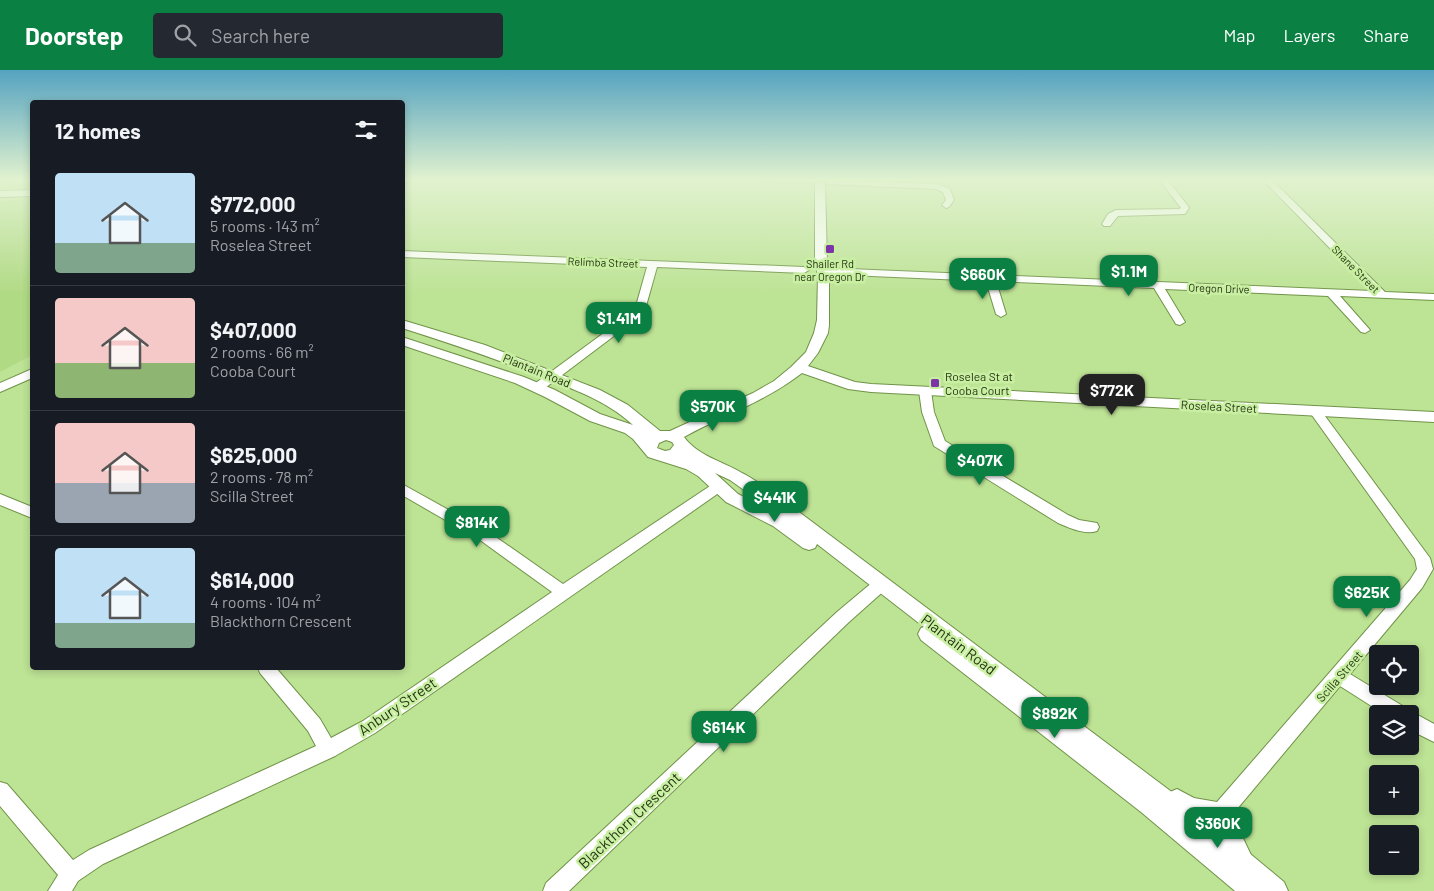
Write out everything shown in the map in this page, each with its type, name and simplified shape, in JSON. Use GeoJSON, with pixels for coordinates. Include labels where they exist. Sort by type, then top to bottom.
{"type":"FeatureCollection","features":[{"type":"Feature","properties":{"kind":"street"},"geometry":{"type":"LineString","coordinates":[[669,444],[730,412],[739,404],[772,387],[798,367],[814,348],[823,323],[822,284],[825,271],[821,262],[820,217]]}},
{"type":"Feature","properties":{"kind":"street"},"geometry":{"type":"LineString","coordinates":[[1107,224],[1110,217]]}},
{"type":"Feature","properties":{"kind":"street","name":"Shane Street"},"geometry":{"type":"LineString","coordinates":[[1304,217],[1382,295]]}},
{"type":"Feature","properties":{"kind":"street","name":"Relimba Street"},"geometry":{"type":"LineString","coordinates":[[405,254],[804,270]]}},
{"type":"Feature","properties":{"kind":"street"},"geometry":{"type":"LineString","coordinates":[[537,388],[635,314],[641,306],[653,264]]}},
{"type":"Feature","properties":{"kind":"street","name":"Oregon Drive"},"geometry":{"type":"LineString","coordinates":[[825,271],[1434,297]]}},
{"type":"Feature","properties":{"kind":"street"},"geometry":{"type":"LineString","coordinates":[[990,278],[1001,314]]}},
{"type":"Feature","properties":{"kind":"street"},"geometry":{"type":"LineString","coordinates":[[1158,286],[1180,322]]}},
{"type":"Feature","properties":{"kind":"street"},"geometry":{"type":"LineString","coordinates":[[1331,293],[1365,330]]}},
{"type":"Feature","properties":{"kind":"street","name":"Plantain Road"},"geometry":{"type":"LineString","coordinates":[[405,325],[480,348],[610,400],[623,408],[641,425],[669,444],[736,476],[769,498],[876,588],[1214,856],[1251,879],[1275,891]]}},
{"type":"Feature","properties":{"kind":"street","name":"Plantain Road"},"geometry":{"type":"LineString","coordinates":[[405,342],[486,368],[537,388],[591,416],[632,430],[641,436],[669,444],[692,465],[704,472],[718,488],[732,498],[798,534],[876,588],[1145,785],[1251,879]]}},
{"type":"Feature","properties":{"kind":"street"},"geometry":{"type":"LineString","coordinates":[[0,377],[30,364]]}},
{"type":"Feature","properties":{"kind":"street","name":"Roselea Street"},"geometry":{"type":"LineString","coordinates":[[798,367],[853,386],[1434,417]]}},
{"type":"Feature","properties":{"kind":"street"},"geometry":{"type":"LineString","coordinates":[[0,388],[30,374]]}},
{"type":"Feature","properties":{"kind":"street"},"geometry":{"type":"LineString","coordinates":[[925,391],[928,412],[939,443],[1064,519],[1077,525],[1092,527]]}},
{"type":"Feature","properties":{"kind":"street","name":"Scilla Street"},"geometry":{"type":"LineString","coordinates":[[1220,812],[1416,584],[1430,571],[1315,411]]}},
{"type":"Feature","properties":{"kind":"street","name":"Anbury Street"},"geometry":{"type":"LineString","coordinates":[[59,891],[71,874],[96,857],[328,750],[369,727],[563,592],[718,488]]}},
{"type":"Feature","properties":{"kind":"street"},"geometry":{"type":"LineString","coordinates":[[405,491],[477,530],[544,576],[563,592]]}},
{"type":"Feature","properties":{"kind":"street"},"geometry":{"type":"LineString","coordinates":[[0,499],[30,512]]}},
{"type":"Feature","properties":{"kind":"street","name":"Blackthorn Crescent"},"geometry":{"type":"LineString","coordinates":[[555,891],[876,588]]}},
{"type":"Feature","properties":{"kind":"street"},"geometry":{"type":"LineString","coordinates":[[268,670],[314,725],[328,750]]}},
{"type":"Feature","properties":{"kind":"street"},"geometry":{"type":"LineString","coordinates":[[1338,676],[1385,705]]}},
{"type":"Feature","properties":{"kind":"street"},"geometry":{"type":"LineString","coordinates":[[1419,725],[1434,734]]}},
{"type":"Feature","properties":{"kind":"street"},"geometry":{"type":"LineString","coordinates":[[1145,785],[1162,789],[1191,807],[1220,812],[1251,879]]}},
{"type":"Feature","properties":{"kind":"street"},"geometry":{"type":"LineString","coordinates":[[0,791],[71,874]]}},
{"type":"Feature","properties":{"kind":"shaded area"},"geometry":{"type":"Polygon","coordinates":[[[0,217],[30,217],[30,356],[0,372],[0,217]]]}},
{"type":"Feature","properties":{"kind":"place","name":"Shailer Rd near Oregon Dr"},"geometry":{"type":"Point","coordinates":[830,249]}},
{"type":"Feature","properties":{"kind":"place","name":"Roselea St at Cooba Court"},"geometry":{"type":"Point","coordinates":[935,383]}}]}
